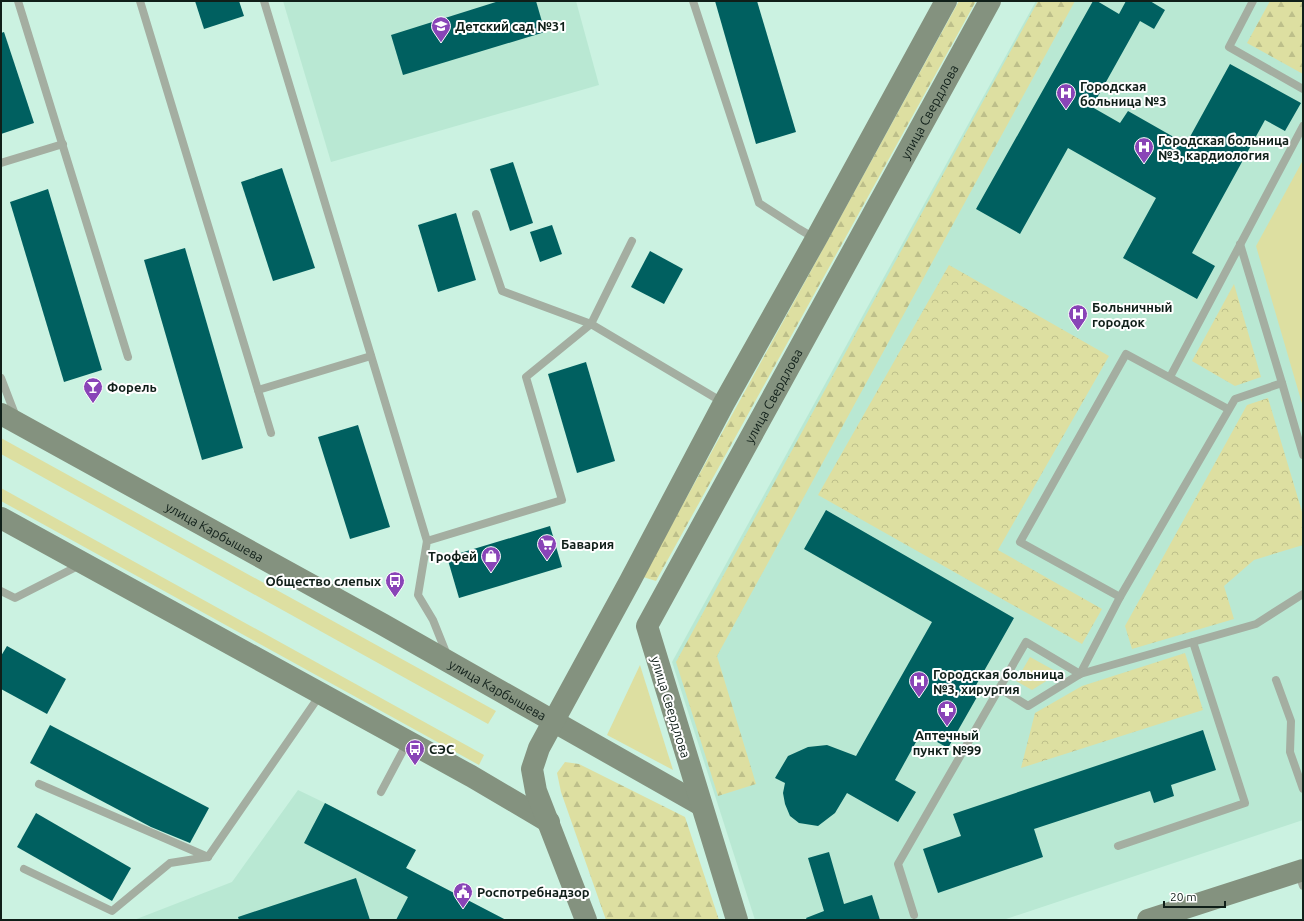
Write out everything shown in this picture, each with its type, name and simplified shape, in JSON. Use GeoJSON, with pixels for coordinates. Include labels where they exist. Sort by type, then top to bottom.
{"type":"FeatureCollection","features":[{"type":"Feature","properties":{"kind":"street"},"geometry":{"type":"LineString","coordinates":[[586,920],[536,791],[532,769],[538,748],[630,581],[724,403],[816,239],[946,1]]}},
{"type":"Feature","properties":{"kind":"street","name":"улица Свердлова"},"geometry":{"type":"LineString","coordinates":[[737,920],[647,626],[990,1]]}},
{"type":"Feature","properties":{"kind":"street","name":"улица Карбышева"},"geometry":{"type":"LineString","coordinates":[[10,419],[553,721]]}},
{"type":"Feature","properties":{"kind":"street"},"geometry":{"type":"LineString","coordinates":[[1,518],[321,694],[549,822]]}},
{"type":"Feature","properties":{"kind":"street"},"geometry":{"type":"LineString","coordinates":[[553,721],[701,805]]}},
{"type":"Feature","properties":{"kind":"street"},"geometry":{"type":"LineString","coordinates":[[1148,920],[1301,876]]}},
{"type":"Feature","properties":{"kind":"lane"},"geometry":{"type":"LineString","coordinates":[[18,1],[128,357]]}},
{"type":"Feature","properties":{"kind":"lane"},"geometry":{"type":"LineString","coordinates":[[140,1],[271,433]]}},
{"type":"Feature","properties":{"kind":"lane"},"geometry":{"type":"LineString","coordinates":[[264,1],[427,541],[418,595],[433,620],[450,663]]}},
{"type":"Feature","properties":{"kind":"lane"},"geometry":{"type":"LineString","coordinates":[[693,1],[759,203],[816,239]]}},
{"type":"Feature","properties":{"kind":"lane"},"geometry":{"type":"LineString","coordinates":[[1253,1],[1229,47],[1303,89]]}},
{"type":"Feature","properties":{"kind":"lane"},"geometry":{"type":"LineString","coordinates":[[1170,377],[1303,126]]}},
{"type":"Feature","properties":{"kind":"lane"},"geometry":{"type":"LineString","coordinates":[[1,163],[63,144]]}},
{"type":"Feature","properties":{"kind":"lane"},"geometry":{"type":"LineString","coordinates":[[476,214],[502,291],[590,324],[724,403]]}},
{"type":"Feature","properties":{"kind":"lane"},"geometry":{"type":"LineString","coordinates":[[427,541],[562,500],[526,377],[590,324],[632,241]]}},
{"type":"Feature","properties":{"kind":"lane"},"geometry":{"type":"LineString","coordinates":[[1240,244],[1303,455]]}},
{"type":"Feature","properties":{"kind":"lane"},"geometry":{"type":"LineString","coordinates":[[1120,597],[1020,542],[1126,354],[1228,409]]}},
{"type":"Feature","properties":{"kind":"lane"},"geometry":{"type":"LineString","coordinates":[[258,390],[371,356]]}},
{"type":"Feature","properties":{"kind":"lane"},"geometry":{"type":"LineString","coordinates":[[1,378],[10,419]]}},
{"type":"Feature","properties":{"kind":"lane"},"geometry":{"type":"LineString","coordinates":[[1080,674],[1120,597],[1228,409],[1235,399],[1282,383]]}},
{"type":"Feature","properties":{"kind":"lane"},"geometry":{"type":"LineString","coordinates":[[1,591],[14,598],[84,563]]}},
{"type":"Feature","properties":{"kind":"lane"},"geometry":{"type":"LineString","coordinates":[[1000,688],[1028,706],[1080,674],[1256,624],[1303,594]]}},
{"type":"Feature","properties":{"kind":"lane"},"geometry":{"type":"LineString","coordinates":[[914,915],[898,864],[1026,642],[1080,674]]}},
{"type":"Feature","properties":{"kind":"lane"},"geometry":{"type":"LineString","coordinates":[[1118,846],[1245,802],[1193,642]]}},
{"type":"Feature","properties":{"kind":"lane"},"geometry":{"type":"LineString","coordinates":[[1276,680],[1291,721],[1290,752],[1303,789]]}},
{"type":"Feature","properties":{"kind":"lane"},"geometry":{"type":"LineString","coordinates":[[24,869],[112,911],[170,863],[208,857],[321,694]]}},
{"type":"Feature","properties":{"kind":"lane"},"geometry":{"type":"LineString","coordinates":[[381,792],[407,742]]}},
{"type":"Feature","properties":{"kind":"lane"},"geometry":{"type":"LineString","coordinates":[[39,784],[208,857]]}},
{"type":"Feature","properties":{"kind":"shaded area","name":"Детский сад №31"},"geometry":{"type":"Polygon","coordinates":[[[283,1],[576,1],[599,85],[331,162],[283,1]]]}},
{"type":"Feature","properties":{"kind":"shaded area","name":"Больничный городок"},"geometry":{"type":"Polygon","coordinates":[[[1036,1],[1303,1],[1303,820],[1003,920],[755,920],[672,662],[1036,1]]]}},
{"type":"Feature","properties":{"kind":"shaded area"},"geometry":{"type":"Polygon","coordinates":[[[298,790],[416,850],[406,868],[506,920],[134,920],[232,882],[298,790]]]}},
{"type":"Feature","properties":{"kind":"green space"},"geometry":{"type":"Polygon","coordinates":[[[959,1],[976,1],[656,581],[643,577],[959,1]]]}},
{"type":"Feature","properties":{"kind":"green space"},"geometry":{"type":"Polygon","coordinates":[[[1038,1],[1075,1],[717,656],[756,784],[718,796],[676,662],[1038,1]]]}},
{"type":"Feature","properties":{"kind":"green space"},"geometry":{"type":"Polygon","coordinates":[[[1270,1],[1303,1],[1303,74],[1247,43],[1270,1]]]}},
{"type":"Feature","properties":{"kind":"green space"},"geometry":{"type":"Polygon","coordinates":[[[1303,160],[1303,407],[1256,246],[1303,160]]]}},
{"type":"Feature","properties":{"kind":"green space"},"geometry":{"type":"Polygon","coordinates":[[[949,265],[1109,356],[998,550],[1102,609],[1082,644],[818,495],[949,265]]]}},
{"type":"Feature","properties":{"kind":"green space"},"geometry":{"type":"Polygon","coordinates":[[[1234,284],[1261,377],[1235,386],[1192,361],[1234,284]]]}},
{"type":"Feature","properties":{"kind":"green space"},"geometry":{"type":"Polygon","coordinates":[[[1268,398],[1303,515],[1303,545],[1254,560],[1224,586],[1234,619],[1132,649],[1125,626],[1247,405],[1268,398]]]}},
{"type":"Feature","properties":{"kind":"green space"},"geometry":{"type":"Polygon","coordinates":[[[1,438],[496,711],[488,724],[1,454],[1,438]]]}},
{"type":"Feature","properties":{"kind":"green space"},"geometry":{"type":"Polygon","coordinates":[[[1,488],[484,755],[479,765],[1,501],[1,488]]]}},
{"type":"Feature","properties":{"kind":"green space"},"geometry":{"type":"Polygon","coordinates":[[[1185,653],[1203,710],[1021,768],[1035,713],[1082,686],[1185,653]]]}},
{"type":"Feature","properties":{"kind":"green space"},"geometry":{"type":"Polygon","coordinates":[[[1030,657],[1059,673],[1032,690],[1016,681],[1030,657]]]}},
{"type":"Feature","properties":{"kind":"green space"},"geometry":{"type":"Polygon","coordinates":[[[640,665],[673,770],[607,735],[640,665]]]}},
{"type":"Feature","properties":{"kind":"green space"},"geometry":{"type":"Polygon","coordinates":[[[565,762],[579,764],[685,817],[719,920],[606,920],[561,792],[557,773],[565,762]]]}},
{"type":"Feature","properties":{"kind":"building"},"geometry":{"type":"Polygon","coordinates":[[[195,1],[239,1],[244,16],[204,29],[195,1]]]}},
{"type":"Feature","properties":{"kind":"building"},"geometry":{"type":"Polygon","coordinates":[[[499,1],[536,1],[545,32],[403,75],[391,35],[499,1]]]}},
{"type":"Feature","properties":{"kind":"building"},"geometry":{"type":"Polygon","coordinates":[[[715,1],[757,1],[796,132],[756,144],[715,1]]]}},
{"type":"Feature","properties":{"kind":"building"},"geometry":{"type":"Polygon","coordinates":[[[1093,1],[1097,1],[1119,14],[1126,1],[1150,1],[1165,10],[1154,29],[1140,21],[1092,107],[1120,123],[1128,111],[1186,144],[1230,64],[1301,103],[1285,131],[1265,120],[1192,253],[1215,266],[1197,299],[1123,258],[1156,198],[1068,148],[1020,234],[976,209],[1093,1]]]}},
{"type":"Feature","properties":{"kind":"building"},"geometry":{"type":"Polygon","coordinates":[[[4,32],[34,123],[1,134],[1,33],[4,32]]]}},
{"type":"Feature","properties":{"kind":"building"},"geometry":{"type":"Polygon","coordinates":[[[513,162],[533,223],[510,231],[490,169],[513,162]]]}},
{"type":"Feature","properties":{"kind":"building"},"geometry":{"type":"Polygon","coordinates":[[[282,168],[315,268],[273,281],[241,182],[282,168]]]}},
{"type":"Feature","properties":{"kind":"building"},"geometry":{"type":"Polygon","coordinates":[[[48,189],[102,370],[64,382],[10,202],[48,189]]]}},
{"type":"Feature","properties":{"kind":"building"},"geometry":{"type":"Polygon","coordinates":[[[456,213],[476,280],[438,292],[418,225],[456,213]]]}},
{"type":"Feature","properties":{"kind":"building"},"geometry":{"type":"Polygon","coordinates":[[[552,225],[562,254],[540,262],[530,232],[552,225]]]}},
{"type":"Feature","properties":{"kind":"building"},"geometry":{"type":"Polygon","coordinates":[[[185,248],[243,448],[202,460],[144,260],[185,248]]]}},
{"type":"Feature","properties":{"kind":"building"},"geometry":{"type":"Polygon","coordinates":[[[650,251],[683,269],[664,304],[631,287],[650,251]]]}},
{"type":"Feature","properties":{"kind":"building"},"geometry":{"type":"Polygon","coordinates":[[[586,362],[615,461],[577,473],[548,374],[586,362]]]}},
{"type":"Feature","properties":{"kind":"building"},"geometry":{"type":"Polygon","coordinates":[[[358,425],[390,527],[350,539],[318,437],[358,425]]]}},
{"type":"Feature","properties":{"kind":"building"},"geometry":{"type":"Polygon","coordinates":[[[826,510],[1014,618],[975,687],[981,690],[948,748],[921,733],[895,780],[916,792],[898,822],[847,793],[835,813],[818,826],[799,823],[790,816],[785,804],[783,793],[785,783],[775,778],[788,756],[808,747],[827,745],[856,756],[932,622],[804,549],[826,510]]]}},
{"type":"Feature","properties":{"kind":"building"},"geometry":{"type":"Polygon","coordinates":[[[550,526],[562,567],[459,598],[447,557],[550,526]]]}},
{"type":"Feature","properties":{"kind":"building"},"geometry":{"type":"Polygon","coordinates":[[[7,646],[66,679],[47,714],[1,689],[1,656],[7,646]]]}},
{"type":"Feature","properties":{"kind":"building"},"geometry":{"type":"Polygon","coordinates":[[[50,725],[209,808],[190,843],[151,827],[30,763],[50,725]]]}},
{"type":"Feature","properties":{"kind":"building"},"geometry":{"type":"Polygon","coordinates":[[[1203,730],[1216,770],[1171,785],[1174,796],[1154,803],[1150,791],[1034,829],[1043,857],[938,893],[923,849],[961,836],[953,814],[1203,730]]]}},
{"type":"Feature","properties":{"kind":"building"},"geometry":{"type":"Polygon","coordinates":[[[325,803],[416,850],[406,868],[506,920],[396,920],[408,897],[304,843],[325,803]]]}},
{"type":"Feature","properties":{"kind":"building"},"geometry":{"type":"Polygon","coordinates":[[[36,813],[131,868],[112,901],[17,847],[36,813]]]}},
{"type":"Feature","properties":{"kind":"building"},"geometry":{"type":"Polygon","coordinates":[[[829,852],[844,904],[872,895],[880,920],[807,920],[806,918],[824,911],[808,858],[829,852]]]}},
{"type":"Feature","properties":{"kind":"building"},"geometry":{"type":"Polygon","coordinates":[[[356,878],[370,920],[239,920],[238,917],[356,878]]]}},
{"type":"Feature","properties":{"kind":"place","name":"Детский сад №31"},"geometry":{"type":"Point","coordinates":[441,43]}},
{"type":"Feature","properties":{"kind":"place","name":"Городская больница №3"},"geometry":{"type":"Point","coordinates":[1066,110]}},
{"type":"Feature","properties":{"kind":"place","name":"Городская больница №3, кардиология"},"geometry":{"type":"Point","coordinates":[1144,164]}},
{"type":"Feature","properties":{"kind":"place","name":"Больничный городок"},"geometry":{"type":"Point","coordinates":[1078,331]}},
{"type":"Feature","properties":{"kind":"place","name":"Форель"},"geometry":{"type":"Point","coordinates":[93,404]}},
{"type":"Feature","properties":{"kind":"place","name":"Бавария"},"geometry":{"type":"Point","coordinates":[547,561]}},
{"type":"Feature","properties":{"kind":"place","name":"Трофей"},"geometry":{"type":"Point","coordinates":[491,573]}},
{"type":"Feature","properties":{"kind":"place","name":"Общество слепых"},"geometry":{"type":"Point","coordinates":[395,598]}},
{"type":"Feature","properties":{"kind":"place","name":"Городская больница №3, хирургия"},"geometry":{"type":"Point","coordinates":[919,698]}},
{"type":"Feature","properties":{"kind":"place","name":"Аптечный пункт №99"},"geometry":{"type":"Point","coordinates":[947,727]}},
{"type":"Feature","properties":{"kind":"place","name":"СЭС"},"geometry":{"type":"Point","coordinates":[415,766]}},
{"type":"Feature","properties":{"kind":"place","name":"Роспотребнадзор"},"geometry":{"type":"Point","coordinates":[463,909]}}]}
